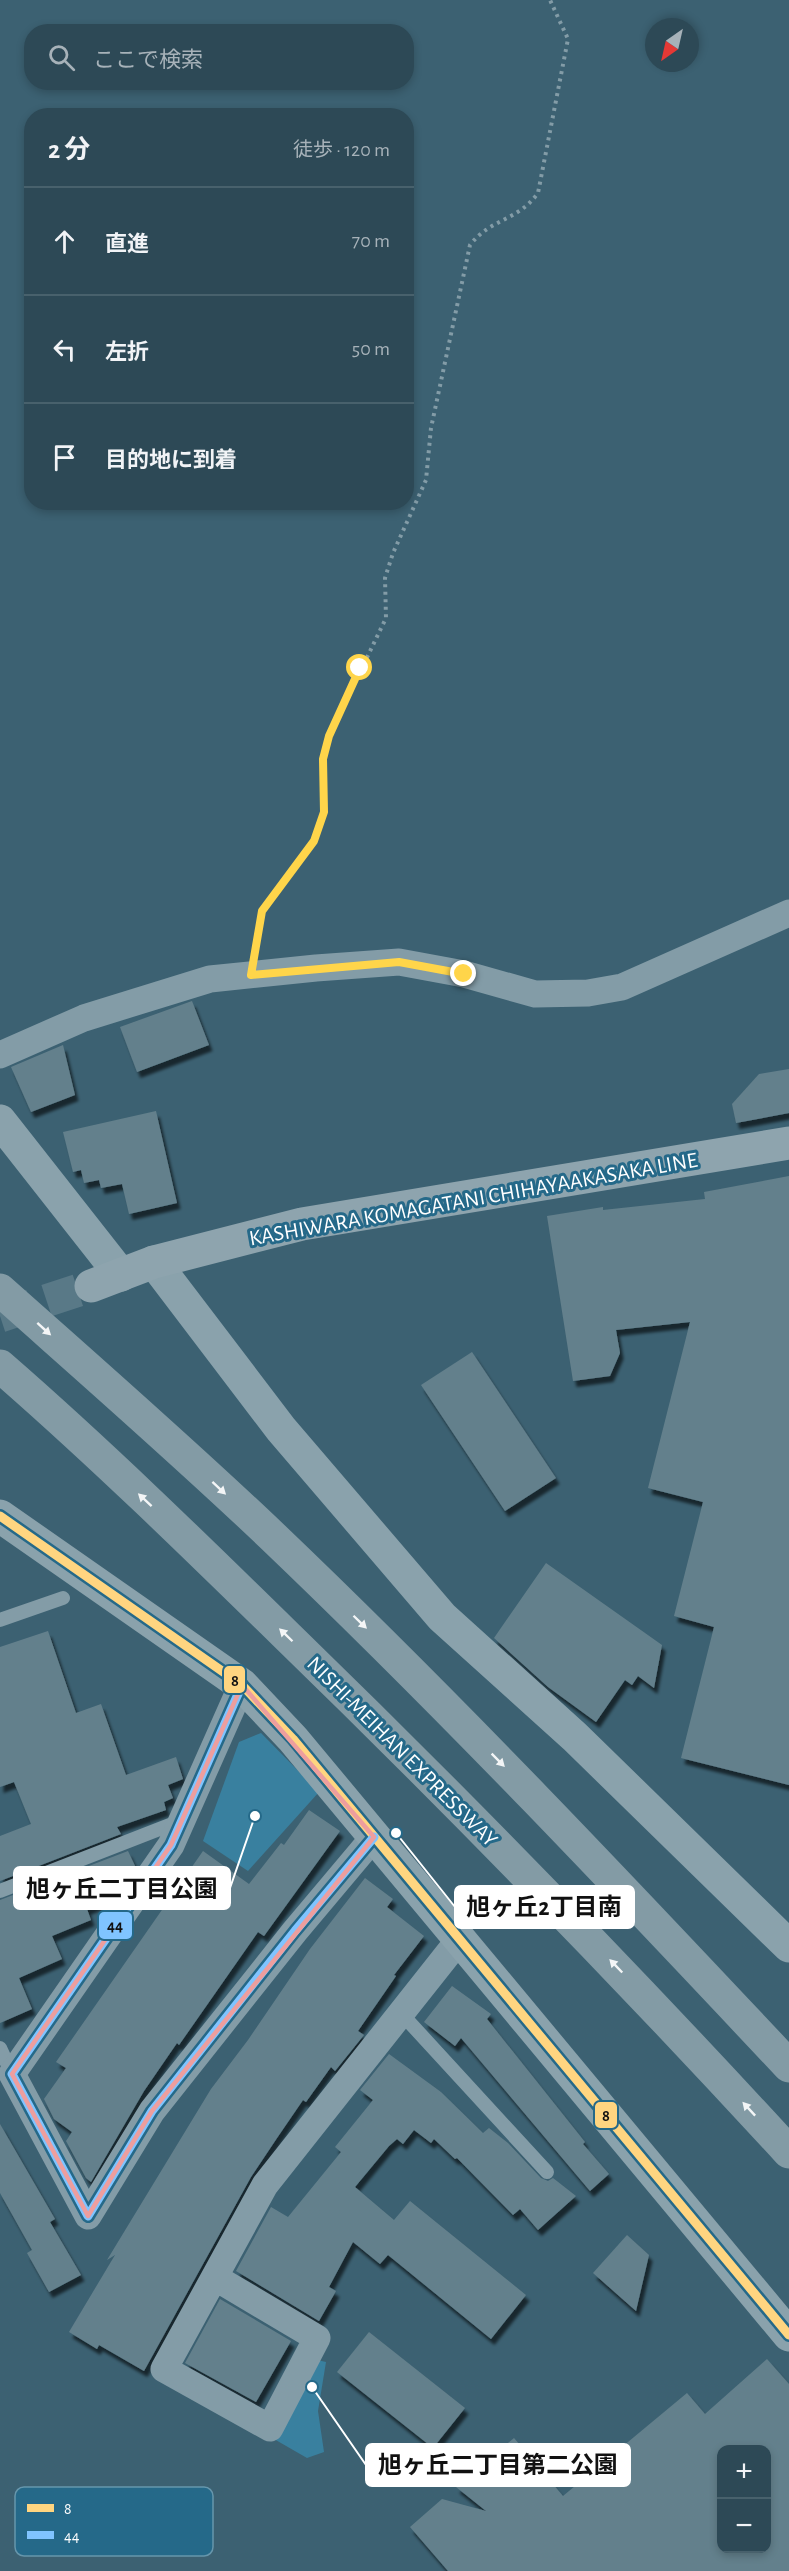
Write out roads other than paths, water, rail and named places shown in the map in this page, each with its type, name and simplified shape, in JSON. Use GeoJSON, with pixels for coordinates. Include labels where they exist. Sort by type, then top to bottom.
{"type":"FeatureCollection","features":[{"type":"Feature","properties":{"kind":"highway"},"geometry":{"type":"LineString","coordinates":[[0,1290],[271,1535],[408,1669],[547,1810],[789,2066]]}},
{"type":"Feature","properties":{"kind":"highway","name":"NISHI-MEIHAN EXPRESSWAY"},"geometry":{"type":"LineString","coordinates":[[0,1366],[194,1545],[436,1781],[652,2003],[789,2152]]}},
{"type":"Feature","properties":{"kind":"main road","name":"KASHIWARA KOMAGATANI CHIHAYAAKASAKA LINE"},"geometry":{"type":"LineString","coordinates":[[91,1286],[154,1262],[302,1224],[789,1143]]}},
{"type":"Feature","properties":{"kind":"street"},"geometry":{"type":"LineString","coordinates":[[0,1054],[84,1018],[210,980],[251,975],[399,962],[464,974],[535,994],[588,993],[622,987],[789,913]]}},
{"type":"Feature","properties":{"kind":"street"},"geometry":{"type":"LineString","coordinates":[[0,1121],[122,1275]]}},
{"type":"Feature","properties":{"kind":"street"},"geometry":{"type":"LineString","coordinates":[[154,1262],[281,1429],[442,1617],[575,1737],[789,1946]]}},
{"type":"Feature","properties":{"kind":"street"},"geometry":{"type":"LineString","coordinates":[[0,1516],[242,1685],[293,1739],[789,2335]]}},
{"type":"Feature","properties":{"kind":"street"},"geometry":{"type":"LineString","coordinates":[[242,1685],[171,1845],[12,2074],[88,2216],[152,2111],[295,1931],[374,1837]]}},
{"type":"Feature","properties":{"kind":"street"},"geometry":{"type":"LineString","coordinates":[[216,2278],[317,2338],[270,2428],[164,2369],[265,2185],[459,1940]]}},
{"type":"Feature","properties":{"kind":"lane"},"geometry":{"type":"LineString","coordinates":[[0,1620],[63,1598]]}},
{"type":"Feature","properties":{"kind":"lane"},"geometry":{"type":"LineString","coordinates":[[0,1891],[182,1820]]}},
{"type":"Feature","properties":{"kind":"lane"},"geometry":{"type":"LineString","coordinates":[[400,2012],[547,2172]]}},
{"type":"Feature","properties":{"kind":"lane"},"geometry":{"type":"LineString","coordinates":[[0,2048],[12,2074]]}},
{"type":"Feature","properties":{"kind":"tunnel"},"geometry":{"type":"LineString","coordinates":[[0,1316],[91,1286]]}},
{"type":"Feature","properties":{"kind":"place","name":"旭ヶ丘二丁目公園"},"geometry":{"type":"Point","coordinates":[255,1816]}},
{"type":"Feature","properties":{"kind":"place","name":"旭ヶ丘2丁目南"},"geometry":{"type":"Point","coordinates":[396,1833]}},
{"type":"Feature","properties":{"kind":"place","name":"旭ヶ丘二丁目第二公園"},"geometry":{"type":"Point","coordinates":[312,2387]}}]}
